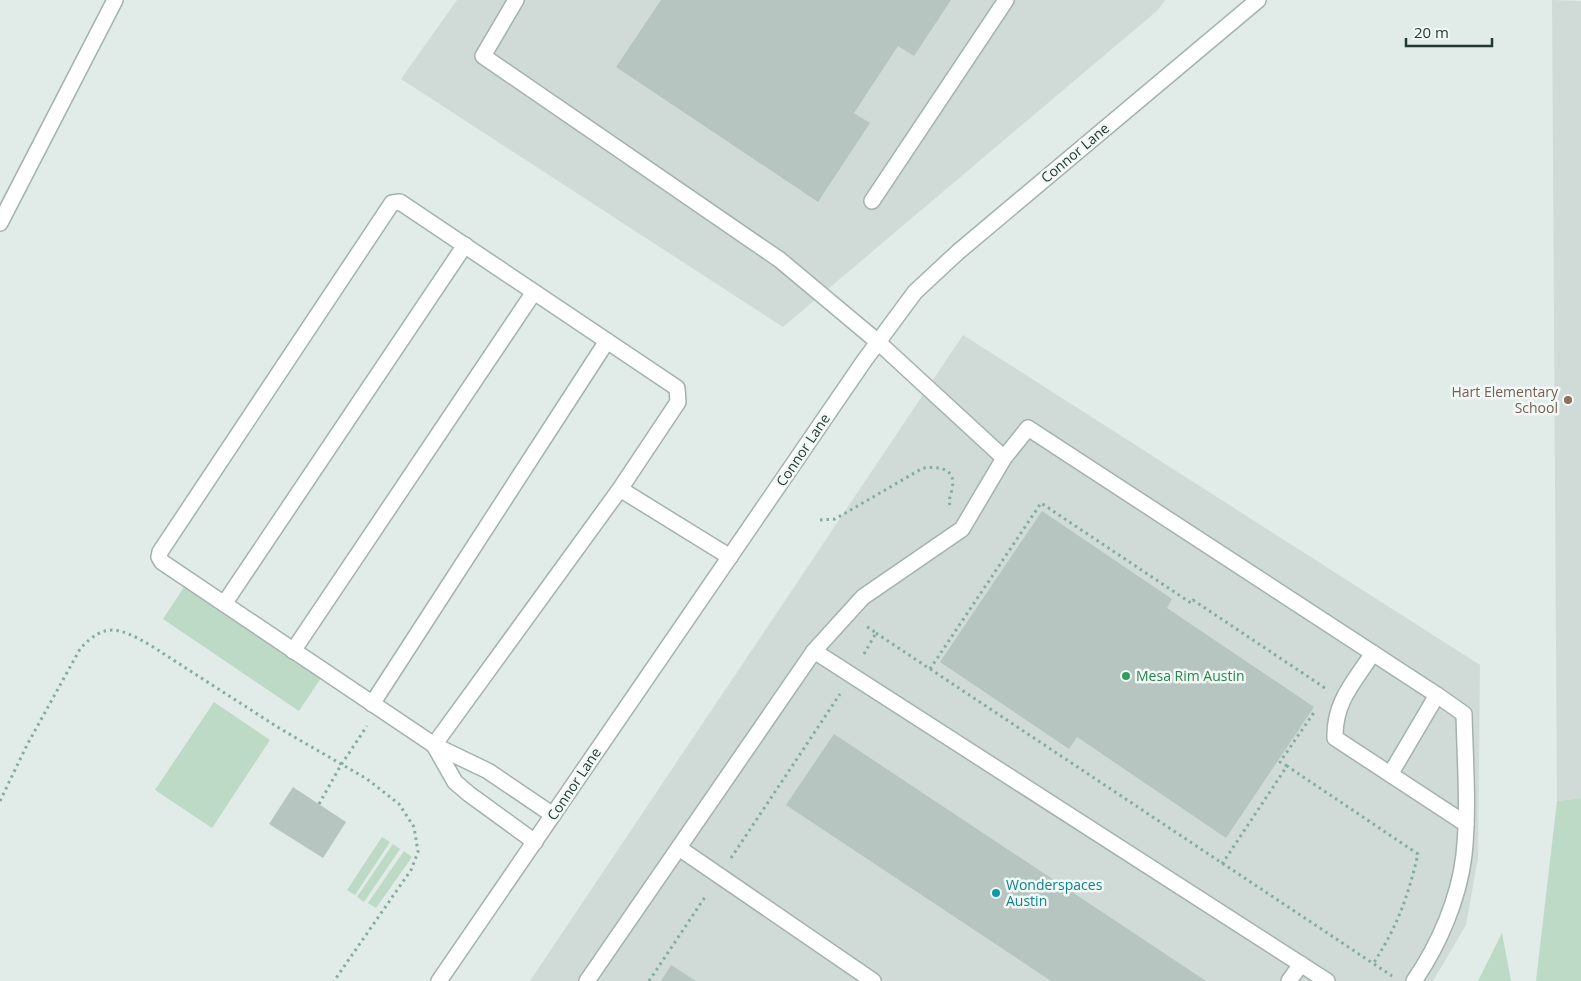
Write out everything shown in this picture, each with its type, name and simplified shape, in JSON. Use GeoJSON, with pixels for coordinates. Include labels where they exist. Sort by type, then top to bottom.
{"type":"FeatureCollection","features":[{"type":"Feature","properties":{"kind":"street"},"geometry":{"type":"LineString","coordinates":[[0,223],[115,0]]}},
{"type":"Feature","properties":{"kind":"street"},"geometry":{"type":"LineString","coordinates":[[516,0],[483,56],[780,260],[878,342],[1004,458]]}},
{"type":"Feature","properties":{"kind":"street"},"geometry":{"type":"LineString","coordinates":[[872,201],[1006,0]]}},
{"type":"Feature","properties":{"kind":"street","name":"Connor Lane"},"geometry":{"type":"LineString","coordinates":[[439,981],[878,342],[915,292],[958,252],[1251,2]]}},
{"type":"Feature","properties":{"kind":"street"},"geometry":{"type":"LineString","coordinates":[[434,745],[620,489],[678,402],[679,396],[677,388],[400,202],[392,204],[160,552],[159,557],[162,562],[434,745],[488,771],[553,815]]}},
{"type":"Feature","properties":{"kind":"street"},"geometry":{"type":"LineString","coordinates":[[224,604],[465,245]]}},
{"type":"Feature","properties":{"kind":"street"},"geometry":{"type":"LineString","coordinates":[[293,650],[534,292]]}},
{"type":"Feature","properties":{"kind":"street"},"geometry":{"type":"LineString","coordinates":[[376,706],[607,341]]}},
{"type":"Feature","properties":{"kind":"street"},"geometry":{"type":"LineString","coordinates":[[587,981],[814,652],[863,597],[962,529],[1004,458],[1028,428],[1437,694],[1464,714],[1466,824],[1460,879],[1449,913],[1422,970],[1414,981]]}},
{"type":"Feature","properties":{"kind":"street"},"geometry":{"type":"LineString","coordinates":[[620,489],[730,557]]}},
{"type":"Feature","properties":{"kind":"street"},"geometry":{"type":"LineString","coordinates":[[814,652],[1327,981]]}},
{"type":"Feature","properties":{"kind":"street"},"geometry":{"type":"LineString","coordinates":[[1373,653],[1340,704],[1335,723],[1335,738],[1466,824]]}},
{"type":"Feature","properties":{"kind":"street"},"geometry":{"type":"LineString","coordinates":[[1391,774],[1437,694]]}},
{"type":"Feature","properties":{"kind":"street"},"geometry":{"type":"LineString","coordinates":[[434,745],[455,782],[535,842]]}},
{"type":"Feature","properties":{"kind":"street"},"geometry":{"type":"LineString","coordinates":[[679,848],[873,981]]}},
{"type":"Feature","properties":{"kind":"street"},"geometry":{"type":"LineString","coordinates":[[1289,981],[1301,964]]}},
{"type":"Feature","properties":{"kind":"path"},"geometry":{"type":"LineString","coordinates":[[820,520],[835,519],[922,468],[937,466],[945,469],[952,476],[953,487],[949,502],[951,507]]}},
{"type":"Feature","properties":{"kind":"path"},"geometry":{"type":"LineString","coordinates":[[930,669],[1042,502],[1191,603],[1193,600],[1328,690]]}},
{"type":"Feature","properties":{"kind":"path"},"geometry":{"type":"LineString","coordinates":[[864,625],[1393,977]]}},
{"type":"Feature","properties":{"kind":"path"},"geometry":{"type":"LineString","coordinates":[[0,801],[27,745],[80,649],[99,632],[113,629],[128,633],[150,645],[279,728],[366,779],[399,804],[414,827],[418,852],[410,870],[334,981]]}},
{"type":"Feature","properties":{"kind":"path"},"geometry":{"type":"LineString","coordinates":[[864,654],[876,633]]}},
{"type":"Feature","properties":{"kind":"path"},"geometry":{"type":"LineString","coordinates":[[731,858],[842,692]]}},
{"type":"Feature","properties":{"kind":"path"},"geometry":{"type":"LineString","coordinates":[[319,804],[376,706]]}},
{"type":"Feature","properties":{"kind":"path"},"geometry":{"type":"LineString","coordinates":[[1318,706],[1280,762],[1418,854],[1404,906],[1396,926],[1374,964]]}},
{"type":"Feature","properties":{"kind":"path"},"geometry":{"type":"LineString","coordinates":[[1222,864],[1287,766]]}},
{"type":"Feature","properties":{"kind":"path"},"geometry":{"type":"LineString","coordinates":[[649,981],[705,897]]}},
{"type":"Feature","properties":{"kind":"shaded area"},"geometry":{"type":"Polygon","coordinates":[[[457,0],[1165,0],[1158,10],[783,327],[401,79],[457,0]]]}},
{"type":"Feature","properties":{"kind":"shaded area","name":"Hart Elementary School"},"geometry":{"type":"Polygon","coordinates":[[[1552,0],[1581,1],[1581,798],[1557,801],[1552,0]]]}},
{"type":"Feature","properties":{"kind":"shaded area"},"geometry":{"type":"Polygon","coordinates":[[[963,335],[1480,665],[1478,858],[1466,925],[1433,981],[530,981],[963,335]]]}},
{"type":"Feature","properties":{"kind":"green space"},"geometry":{"type":"Polygon","coordinates":[[[186,584],[323,675],[299,711],[163,619],[186,584]]]}},
{"type":"Feature","properties":{"kind":"green space"},"geometry":{"type":"Polygon","coordinates":[[[214,702],[270,740],[212,828],[155,790],[214,702]]]}},
{"type":"Feature","properties":{"kind":"green space"},"geometry":{"type":"Polygon","coordinates":[[[1581,798],[1581,981],[1536,981],[1557,801],[1581,798]]]}},
{"type":"Feature","properties":{"kind":"green space"},"geometry":{"type":"Polygon","coordinates":[[[382,837],[390,842],[355,895],[347,890],[382,837]]]}},
{"type":"Feature","properties":{"kind":"green space"},"geometry":{"type":"Polygon","coordinates":[[[393,844],[400,849],[364,902],[357,897],[393,844]]]}},
{"type":"Feature","properties":{"kind":"green space"},"geometry":{"type":"Polygon","coordinates":[[[404,851],[412,857],[376,908],[368,903],[404,851]]]}},
{"type":"Feature","properties":{"kind":"green space"},"geometry":{"type":"Polygon","coordinates":[[[1502,933],[1511,981],[1478,981],[1502,933]]]}},
{"type":"Feature","properties":{"kind":"building"},"geometry":{"type":"Polygon","coordinates":[[[661,0],[951,0],[914,56],[898,46],[854,113],[870,123],[818,202],[616,67],[661,0]]]}},
{"type":"Feature","properties":{"kind":"building"},"geometry":{"type":"Polygon","coordinates":[[[1042,511],[1172,599],[1167,608],[1314,707],[1226,838],[1077,737],[1069,749],[940,662],[1042,511]]]}},
{"type":"Feature","properties":{"kind":"building","name":"Wonderspaces Austin"},"geometry":{"type":"Polygon","coordinates":[[[834,734],[1206,981],[1051,981],[786,805],[834,734]]]}},
{"type":"Feature","properties":{"kind":"building"},"geometry":{"type":"Polygon","coordinates":[[[293,787],[346,822],[323,858],[269,824],[293,787]]]}},
{"type":"Feature","properties":{"kind":"building"},"geometry":{"type":"Polygon","coordinates":[[[671,965],[696,981],[661,981],[671,965]]]}},
{"type":"Feature","properties":{"kind":"place","name":"Hart Elementary School"},"geometry":{"type":"Point","coordinates":[1568,400]}},
{"type":"Feature","properties":{"kind":"place","name":"Mesa Rim Austin"},"geometry":{"type":"Point","coordinates":[1126,676]}},
{"type":"Feature","properties":{"kind":"place","name":"Wonderspaces Austin"},"geometry":{"type":"Point","coordinates":[996,893]}}]}
